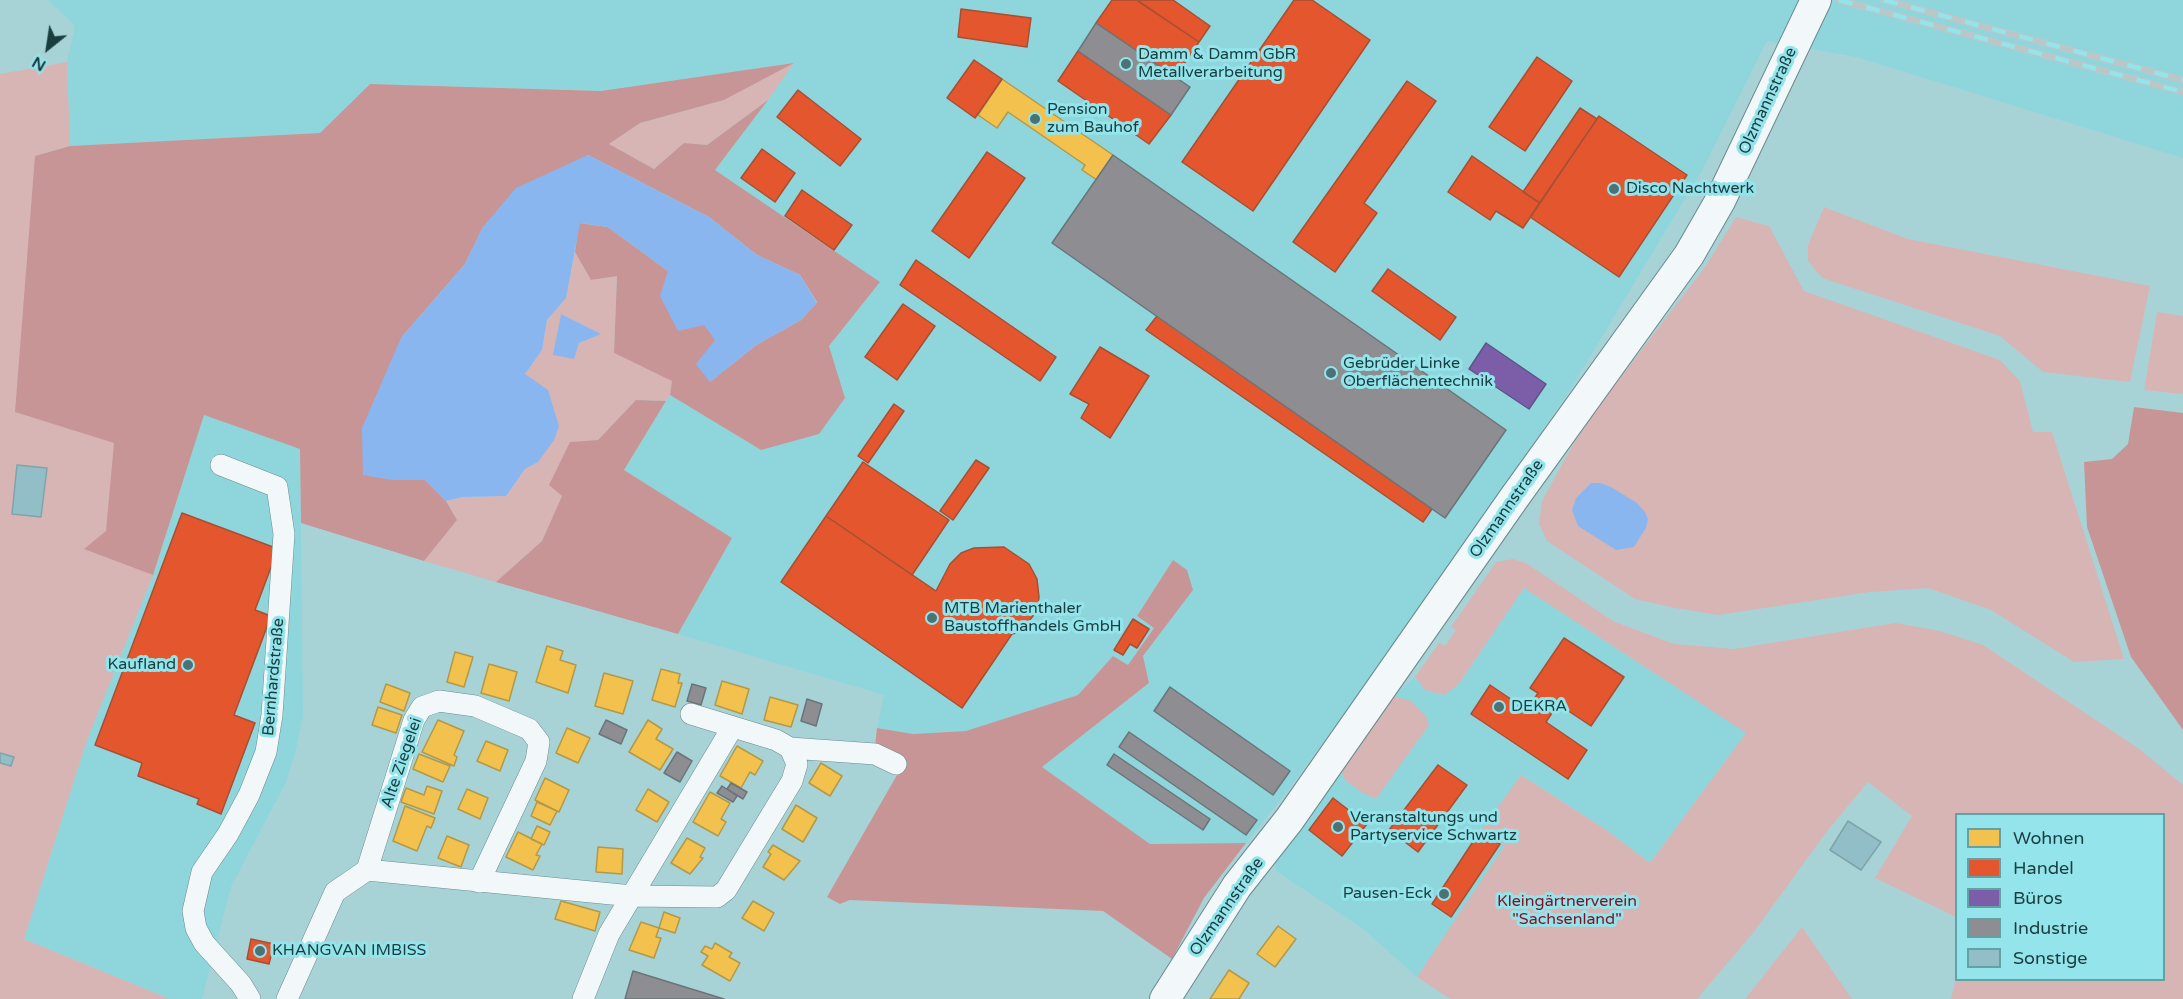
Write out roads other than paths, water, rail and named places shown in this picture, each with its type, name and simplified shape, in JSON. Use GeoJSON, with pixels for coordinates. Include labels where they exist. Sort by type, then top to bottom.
{"type":"FeatureCollection","features":[{"type":"Feature","properties":{"kind":"main road","name":"Olzmannstraße"},"geometry":{"type":"LineString","coordinates":[[1165,999],[1237,886],[1289,820],[1514,498],[1689,255],[1720,201],[1816,0]]}},
{"type":"Feature","properties":{"kind":"street","name":"Bernhardstraße"},"geometry":{"type":"LineString","coordinates":[[221,465],[277,487],[284,534],[272,715],[266,752],[249,795],[228,834],[202,872],[193,911],[196,928],[204,943],[241,984],[250,999]]}},
{"type":"Feature","properties":{"kind":"street","name":"Alte Ziegelei"},"geometry":{"type":"LineString","coordinates":[[367,870],[414,720],[422,707],[439,701],[475,706],[529,729],[538,742],[536,761],[479,882]]}},
{"type":"Feature","properties":{"kind":"street"},"geometry":{"type":"LineString","coordinates":[[690,714],[776,740],[790,748],[874,754],[896,764]]}},
{"type":"Feature","properties":{"kind":"street"},"geometry":{"type":"LineString","coordinates":[[583,999],[609,934],[732,728]]}},
{"type":"Feature","properties":{"kind":"street"},"geometry":{"type":"LineString","coordinates":[[287,999],[335,892],[367,870],[632,896],[717,897],[726,890],[792,781],[797,764],[790,748]]}},
{"type":"Feature","properties":{"kind":"railway"},"geometry":{"type":"LineString","coordinates":[[1839,0],[2183,92]]}},
{"type":"Feature","properties":{"kind":"railway"},"geometry":{"type":"LineString","coordinates":[[1884,0],[2183,80]]}},
{"type":"Feature","properties":{"kind":"place","name":"Damm & Damm GbR Metallverarbeitung"},"geometry":{"type":"Point","coordinates":[1126,64]}},
{"type":"Feature","properties":{"kind":"place","name":"Pension zum Bauhof"},"geometry":{"type":"Point","coordinates":[1035,119]}},
{"type":"Feature","properties":{"kind":"place","name":"Disco Nachtwerk"},"geometry":{"type":"Point","coordinates":[1614,189]}},
{"type":"Feature","properties":{"kind":"place","name":"Gebrüder Linke Oberflächentechnik"},"geometry":{"type":"Point","coordinates":[1331,373]}},
{"type":"Feature","properties":{"kind":"place","name":"MTB Marienthaler Baustoffhandels GmbH"},"geometry":{"type":"Point","coordinates":[932,618]}},
{"type":"Feature","properties":{"kind":"place","name":"Kaufland"},"geometry":{"type":"Point","coordinates":[188,665]}},
{"type":"Feature","properties":{"kind":"place","name":"DEKRA"},"geometry":{"type":"Point","coordinates":[1499,707]}},
{"type":"Feature","properties":{"kind":"place","name":"Veranstaltungs und Partyservice Schwartz"},"geometry":{"type":"Point","coordinates":[1338,827]}},
{"type":"Feature","properties":{"kind":"place","name":"Pausen-Eck"},"geometry":{"type":"Point","coordinates":[1444,894]}},
{"type":"Feature","properties":{"kind":"place","name":"KHANGVAN IMBISS"},"geometry":{"type":"Point","coordinates":[260,951]}},
{"type":"Feature","properties":{"kind":"park label","name":"Kleingärtnerverein \"Sachsenland\""},"geometry":{"type":"Point","coordinates":[1567,911]}}]}
